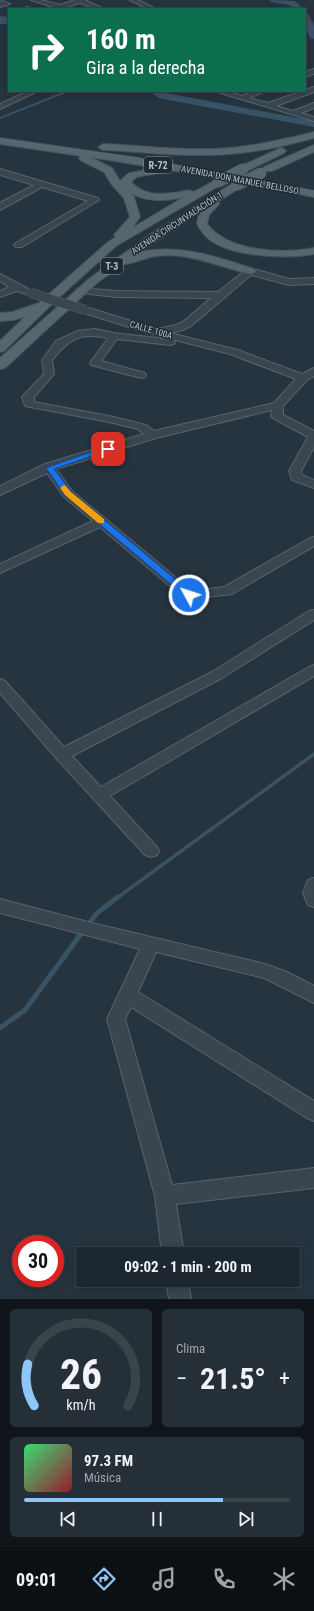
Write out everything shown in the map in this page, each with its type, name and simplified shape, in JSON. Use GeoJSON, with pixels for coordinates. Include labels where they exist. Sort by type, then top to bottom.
{"type":"FeatureCollection","features":[{"type":"Feature","properties":{"kind":"main road","name":"AVENIDA DON MANUEL BELLOSO"},"geometry":{"type":"LineString","coordinates":[[0,133],[94,146],[314,185]]}},
{"type":"Feature","properties":{"kind":"main road"},"geometry":{"type":"LineString","coordinates":[[94,146],[126,147],[180,152],[250,150],[287,143],[314,135]]}},
{"type":"Feature","properties":{"kind":"main road","name":"AVENIDA CIRCUNVALACIÓN 1"},"geometry":{"type":"LineString","coordinates":[[0,348],[44,305],[112,244],[206,188],[314,135]]}},
{"type":"Feature","properties":{"kind":"main road","name":"AVENIDA DON MANUEL BELLOSO"},"geometry":{"type":"LineString","coordinates":[[0,141],[186,170],[301,192],[314,196]]}},
{"type":"Feature","properties":{"kind":"main road","name":"AVENIDA CIRCUNVALACIÓN 1"},"geometry":{"type":"LineString","coordinates":[[0,365],[81,290],[155,236],[237,185],[314,148]]}},
{"type":"Feature","properties":{"kind":"main road"},"geometry":{"type":"LineString","coordinates":[[55,149],[88,160],[108,170],[116,183],[129,196],[135,217],[112,244]]}},
{"type":"Feature","properties":{"kind":"main road"},"geometry":{"type":"LineString","coordinates":[[206,165],[195,160],[197,157],[203,155],[241,155],[249,159],[249,163],[245,168]]}},
{"type":"Feature","properties":{"kind":"main road"},"geometry":{"type":"LineString","coordinates":[[296,156],[314,156]]}},
{"type":"Feature","properties":{"kind":"main road"},"geometry":{"type":"LineString","coordinates":[[186,170],[165,169],[149,171],[133,175],[125,182],[136,192],[161,198],[177,196],[206,188]]}},
{"type":"Feature","properties":{"kind":"main road"},"geometry":{"type":"LineString","coordinates":[[224,193],[204,214],[202,224],[209,234],[225,244],[287,259],[314,262]]}},
{"type":"Feature","properties":{"kind":"main road"},"geometry":{"type":"LineString","coordinates":[[251,250],[282,254],[308,253],[314,251]]}},
{"type":"Feature","properties":{"kind":"main road"},"geometry":{"type":"LineString","coordinates":[[94,280],[129,260],[145,254],[176,252],[203,256],[250,271]]}},
{"type":"Feature","properties":{"kind":"main road"},"geometry":{"type":"LineString","coordinates":[[0,317],[14,316],[44,305]]}},
{"type":"Feature","properties":{"kind":"main road"},"geometry":{"type":"LineString","coordinates":[[0,324],[2,334],[0,348]]}},
{"type":"Feature","properties":{"kind":"street"},"geometry":{"type":"LineString","coordinates":[[34,0],[56,8],[81,0],[100,8]]}},
{"type":"Feature","properties":{"kind":"street"},"geometry":{"type":"LineString","coordinates":[[135,1],[145,0]]}},
{"type":"Feature","properties":{"kind":"street"},"geometry":{"type":"LineString","coordinates":[[135,1],[151,8]]}},
{"type":"Feature","properties":{"kind":"street"},"geometry":{"type":"LineString","coordinates":[[0,2],[6,4],[0,6]]}},
{"type":"Feature","properties":{"kind":"street"},"geometry":{"type":"LineString","coordinates":[[0,107],[32,92]]}},
{"type":"Feature","properties":{"kind":"street"},"geometry":{"type":"LineString","coordinates":[[222,92],[314,119]]}},
{"type":"Feature","properties":{"kind":"street"},"geometry":{"type":"LineString","coordinates":[[242,98],[258,92]]}},
{"type":"Feature","properties":{"kind":"street"},"geometry":{"type":"LineString","coordinates":[[268,106],[306,92]]}},
{"type":"Feature","properties":{"kind":"street"},"geometry":{"type":"LineString","coordinates":[[294,113],[314,105]]}},
{"type":"Feature","properties":{"kind":"street"},"geometry":{"type":"LineString","coordinates":[[0,172],[95,200],[19,245]]}},
{"type":"Feature","properties":{"kind":"street"},"geometry":{"type":"LineString","coordinates":[[0,207],[42,184]]}},
{"type":"Feature","properties":{"kind":"street"},"geometry":{"type":"LineString","coordinates":[[152,331],[179,328],[187,324],[250,271],[273,280],[314,288]]}},
{"type":"Feature","properties":{"kind":"street","name":"CALLE 100A"},"geometry":{"type":"LineString","coordinates":[[0,277],[17,288],[31,293],[152,331],[234,352],[303,378]]}},
{"type":"Feature","properties":{"kind":"street"},"geometry":{"type":"LineString","coordinates":[[297,284],[314,281]]}},
{"type":"Feature","properties":{"kind":"street"},"geometry":{"type":"LineString","coordinates":[[0,294],[17,288]]}},
{"type":"Feature","properties":{"kind":"street"},"geometry":{"type":"LineString","coordinates":[[81,290],[116,294],[220,295]]}},
{"type":"Feature","properties":{"kind":"street"},"geometry":{"type":"LineString","coordinates":[[152,435],[142,428],[109,419],[29,404],[28,397],[49,374],[46,360],[60,343],[78,334],[95,332],[160,342],[200,343]]}},
{"type":"Feature","properties":{"kind":"street"},"geometry":{"type":"LineString","coordinates":[[114,336],[95,363],[141,375]]}},
{"type":"Feature","properties":{"kind":"street"},"geometry":{"type":"LineString","coordinates":[[0,491],[50,468],[152,435],[278,404],[303,378],[314,371]]}},
{"type":"Feature","properties":{"kind":"street"},"geometry":{"type":"LineString","coordinates":[[278,404],[277,416],[314,437],[295,471],[296,478],[314,484]]}},
{"type":"Feature","properties":{"kind":"street"},"geometry":{"type":"LineString","coordinates":[[50,468],[68,494],[189,595],[227,591],[314,541]]}},
{"type":"Feature","properties":{"kind":"street"},"geometry":{"type":"LineString","coordinates":[[0,569],[102,522]]}},
{"type":"Feature","properties":{"kind":"street"},"geometry":{"type":"LineString","coordinates":[[62,755],[217,675],[314,614]]}},
{"type":"Feature","properties":{"kind":"street"},"geometry":{"type":"LineString","coordinates":[[99,795],[314,670]]}},
{"type":"Feature","properties":{"kind":"street"},"geometry":{"type":"LineString","coordinates":[[0,684],[62,755],[151,851]]}},
{"type":"Feature","properties":{"kind":"street"},"geometry":{"type":"LineString","coordinates":[[314,885],[312,893],[314,900]]}},
{"type":"Feature","properties":{"kind":"street"},"geometry":{"type":"LineString","coordinates":[[0,906],[92,930],[264,971],[281,977],[314,995]]}},
{"type":"Feature","properties":{"kind":"street"},"geometry":{"type":"LineString","coordinates":[[151,944],[116,1019],[165,1196],[172,1247]]}},
{"type":"Feature","properties":{"kind":"street"},"geometry":{"type":"LineString","coordinates":[[127,995],[314,1112]]}},
{"type":"Feature","properties":{"kind":"street"},"geometry":{"type":"LineString","coordinates":[[165,1196],[314,1178]]}},
{"type":"Feature","properties":{"kind":"street"},"geometry":{"type":"LineString","coordinates":[[178,1287],[180,1299]]}},
{"type":"Feature","properties":{"kind":"waterway"},"geometry":{"type":"LineString","coordinates":[[274,0],[292,3],[298,8]]}},
{"type":"Feature","properties":{"kind":"waterway"},"geometry":{"type":"LineString","coordinates":[[306,18],[314,36]]}},
{"type":"Feature","properties":{"kind":"waterway"},"geometry":{"type":"LineString","coordinates":[[0,19],[8,20]]}},
{"type":"Feature","properties":{"kind":"waterway"},"geometry":{"type":"LineString","coordinates":[[0,23],[8,23]]}},
{"type":"Feature","properties":{"kind":"waterway"},"geometry":{"type":"LineString","coordinates":[[0,118],[65,92]]}},
{"type":"Feature","properties":{"kind":"waterway"},"geometry":{"type":"LineString","coordinates":[[157,92],[163,96],[314,124]]}},
{"type":"Feature","properties":{"kind":"waterway"},"geometry":{"type":"LineString","coordinates":[[117,898],[314,754]]}},
{"type":"Feature","properties":{"kind":"waterway"},"geometry":{"type":"LineString","coordinates":[[87,926],[97,913],[118,897]]}},
{"type":"Feature","properties":{"kind":"waterway"},"geometry":{"type":"LineString","coordinates":[[0,1028],[25,1010],[83,931]]}},
{"type":"Feature","properties":{"kind":"tram line"},"geometry":{"type":"LineString","coordinates":[[0,139],[137,158],[314,191]]}},
{"type":"Feature","properties":{"kind":"slow traffic"},"geometry":{"type":"LineString","coordinates":[[64,488],[68,494],[101,521]]}},
{"type":"Feature","properties":{"kind":"route"},"geometry":{"type":"LineString","coordinates":[[108,449],[50,468],[68,494],[189,595]]}}]}
